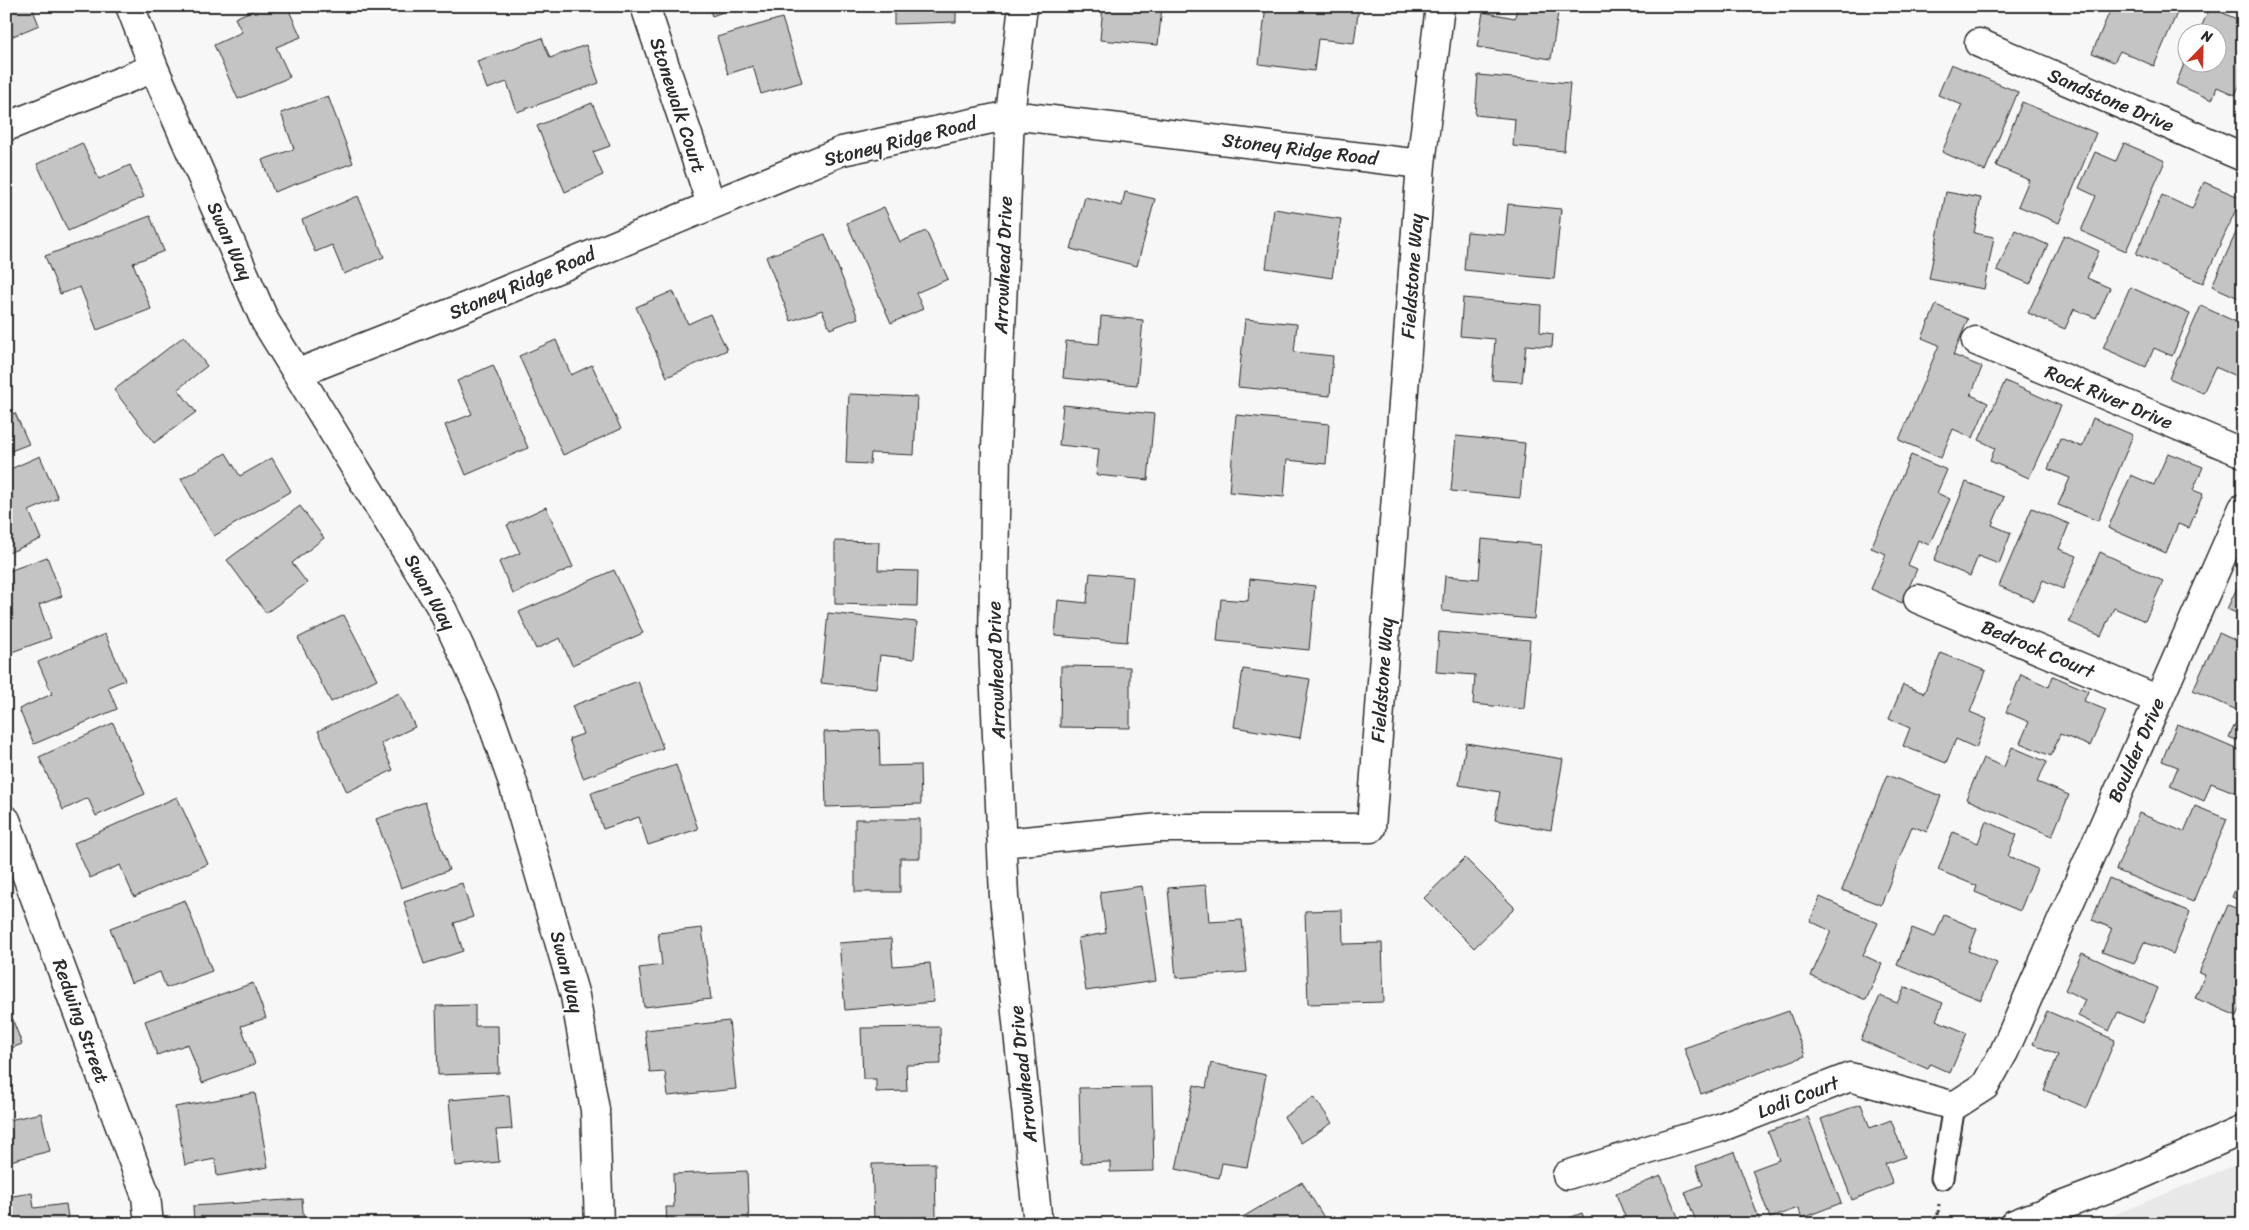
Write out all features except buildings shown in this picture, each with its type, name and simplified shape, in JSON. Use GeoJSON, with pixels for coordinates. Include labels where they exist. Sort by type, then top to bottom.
{"type":"FeatureCollection","features":[{"type":"Feature","properties":{"kind":"street","name":"Swan Way"},"geometry":{"type":"LineString","coordinates":[[130,6],[154,68],[265,321],[442,609],[483,697],[512,780],[575,996],[595,1110],[599,1224]]}},
{"type":"Feature","properties":{"kind":"street","name":"Stonewalk Court"},"geometry":{"type":"LineString","coordinates":[[645,6],[711,204]]}},
{"type":"Feature","properties":{"kind":"street","name":"Arrowhead Drive"},"geometry":{"type":"LineString","coordinates":[[1023,6],[1010,115],[996,448],[992,644],[1004,897],[1038,1224]]}},
{"type":"Feature","properties":{"kind":"street"},"geometry":{"type":"LineString","coordinates":[[1421,164],[1440,6]]}},
{"type":"Feature","properties":{"kind":"street","name":"Sandstone Drive"},"geometry":{"type":"LineString","coordinates":[[1979,43],[2243,157]]}},
{"type":"Feature","properties":{"kind":"street"},"geometry":{"type":"LineString","coordinates":[[6,127],[154,68]]}},
{"type":"Feature","properties":{"kind":"street","name":"Stoney Ridge Road"},"geometry":{"type":"LineString","coordinates":[[298,373],[468,306],[842,151],[1010,115],[1421,164]]}},
{"type":"Feature","properties":{"kind":"street","name":"Fieldstone Way"},"geometry":{"type":"LineString","coordinates":[[1002,843],[1160,828],[1371,828],[1421,164]]}},
{"type":"Feature","properties":{"kind":"street","name":"Rock River Drive"},"geometry":{"type":"LineString","coordinates":[[1976,341],[2243,454]]}},
{"type":"Feature","properties":{"kind":"street","name":"Boulder Drive"},"geometry":{"type":"LineString","coordinates":[[1954,1106],[1985,1086],[2004,1052],[2243,508]]}},
{"type":"Feature","properties":{"kind":"street","name":"Bedrock Court"},"geometry":{"type":"LineString","coordinates":[[1918,599],[2159,700]]}},
{"type":"Feature","properties":{"kind":"street","name":"Redwing Street"},"geometry":{"type":"LineString","coordinates":[[6,820],[146,1196],[149,1224]]}},
{"type":"Feature","properties":{"kind":"street","name":"Lodi Court"},"geometry":{"type":"LineString","coordinates":[[1567,1175],[1719,1128],[1850,1077],[1954,1106]]}},
{"type":"Feature","properties":{"kind":"street"},"geometry":{"type":"LineString","coordinates":[[2014,1224],[2127,1181],[2243,1130]]}},
{"type":"Feature","properties":{"kind":"lane"},"geometry":{"type":"LineString","coordinates":[[1942,1178],[1954,1106]]}},
{"type":"Feature","properties":{"kind":"shaded area"},"geometry":{"type":"Polygon","coordinates":[[[2243,1162],[2243,1224],[2091,1224],[2243,1162]]]}}]}
